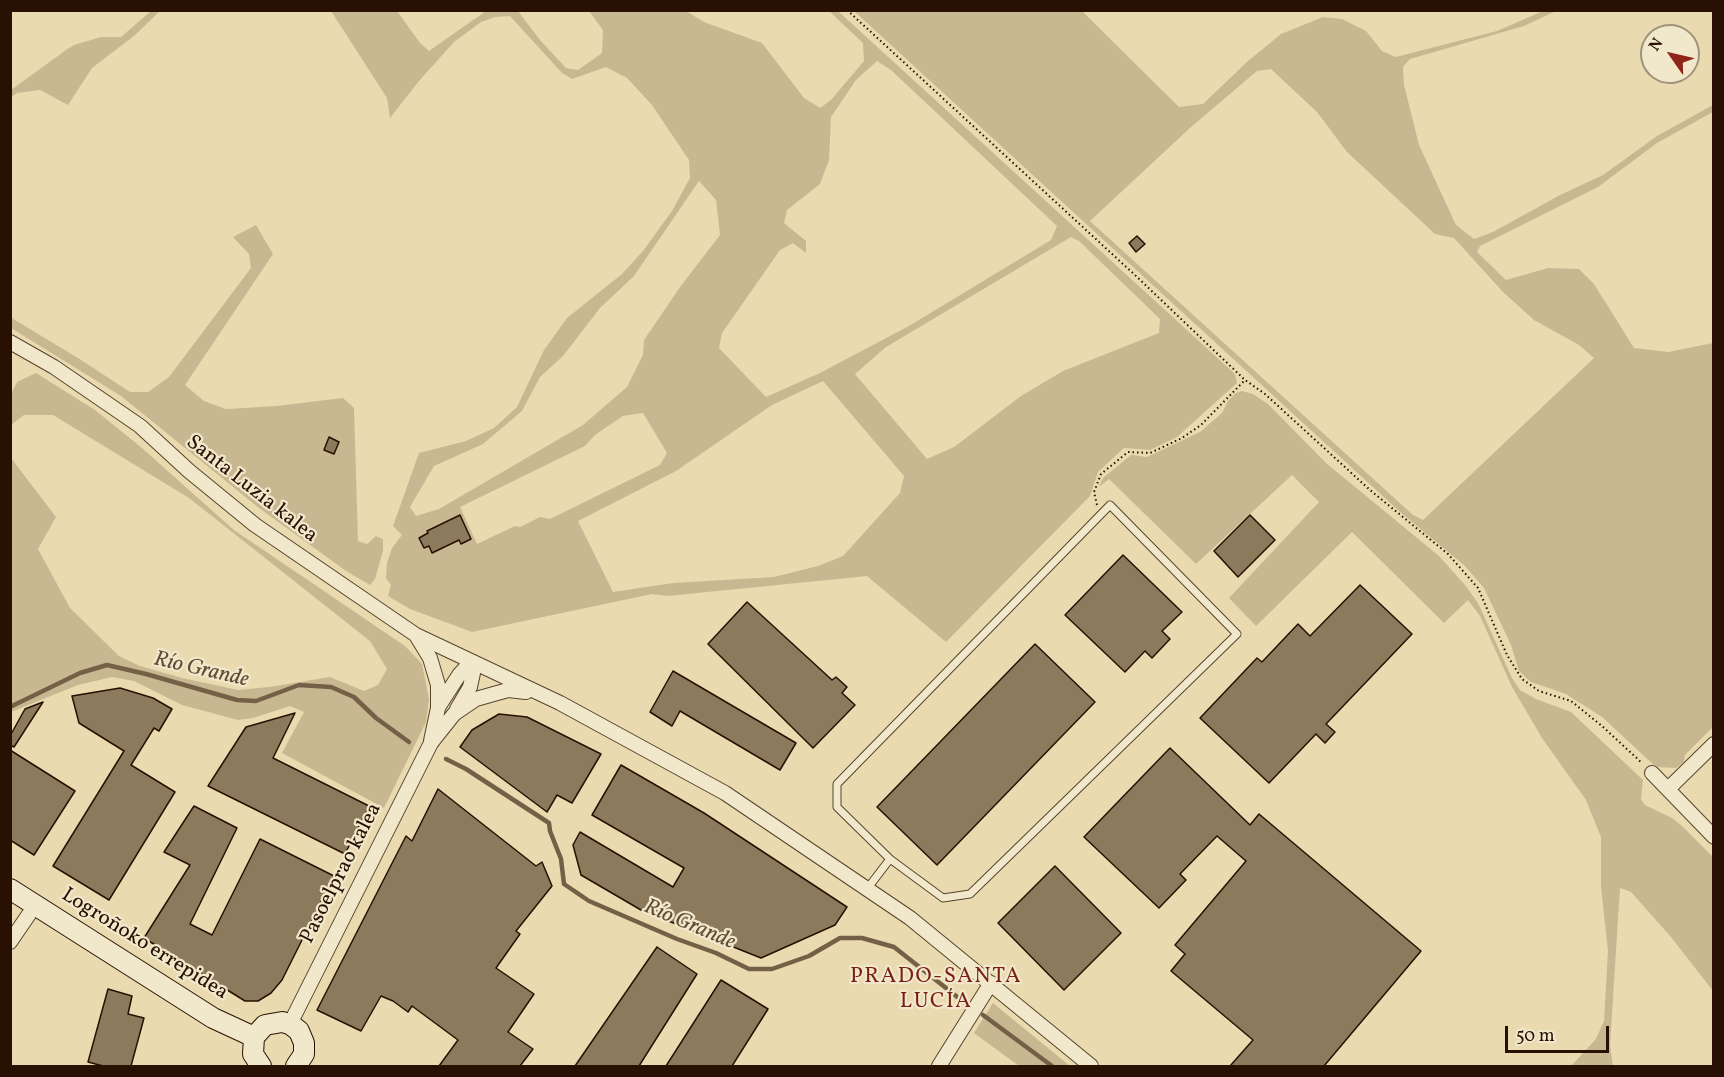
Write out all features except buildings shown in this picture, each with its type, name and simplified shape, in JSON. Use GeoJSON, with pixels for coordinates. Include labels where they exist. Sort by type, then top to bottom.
{"type":"FeatureCollection","features":[{"type":"Feature","properties":{"kind":"main road","name":"Logroñoko errepidea"},"geometry":{"type":"LineString","coordinates":[[10,889],[213,1018],[254,1037]]}},
{"type":"Feature","properties":{"kind":"main road"},"geometry":{"type":"LineString","coordinates":[[261,1066],[253,1054],[254,1037],[265,1025],[282,1022],[290,1024],[299,1032],[304,1042],[304,1054],[298,1066]]}},
{"type":"Feature","properties":{"kind":"street","name":"Santa Luzia kalea"},"geometry":{"type":"LineString","coordinates":[[10,342],[54,367],[140,426],[189,471],[255,525],[416,635],[538,694],[725,793],[910,918],[1091,1066]]}},
{"type":"Feature","properties":{"kind":"street"},"geometry":{"type":"LineString","coordinates":[[416,635],[429,658],[438,685],[438,708],[431,743]]}},
{"type":"Feature","properties":{"kind":"street"},"geometry":{"type":"LineString","coordinates":[[438,708],[459,675],[471,662]]}},
{"type":"Feature","properties":{"kind":"street"},"geometry":{"type":"LineString","coordinates":[[431,743],[454,714],[470,687],[473,673],[471,662]]}},
{"type":"Feature","properties":{"kind":"street"},"geometry":{"type":"LineString","coordinates":[[454,714],[476,699],[508,690],[538,694]]}},
{"type":"Feature","properties":{"kind":"street","name":"Pasoelprao kalea"},"geometry":{"type":"LineString","coordinates":[[290,1024],[431,743]]}},
{"type":"Feature","properties":{"kind":"street"},"geometry":{"type":"LineString","coordinates":[[1668,789],[1713,744]]}},
{"type":"Feature","properties":{"kind":"street"},"geometry":{"type":"LineString","coordinates":[[1652,773],[1713,837]]}},
{"type":"Feature","properties":{"kind":"street"},"geometry":{"type":"LineString","coordinates":[[10,942],[36,904]]}},
{"type":"Feature","properties":{"kind":"street"},"geometry":{"type":"LineString","coordinates":[[939,1066],[991,983]]}},
{"type":"Feature","properties":{"kind":"lane"},"geometry":{"type":"LineString","coordinates":[[1110,505],[1237,634],[970,894],[943,898],[890,859],[837,807],[837,784],[1110,505]]}},
{"type":"Feature","properties":{"kind":"lane"},"geometry":{"type":"LineString","coordinates":[[867,889],[890,859]]}},
{"type":"Feature","properties":{"kind":"path"},"geometry":{"type":"LineString","coordinates":[[847,10],[1136,276],[1245,380],[1265,394],[1370,490],[1448,554],[1478,588],[1507,656],[1522,679],[1539,691],[1571,701],[1602,726],[1652,773]]}},
{"type":"Feature","properties":{"kind":"path"},"geometry":{"type":"LineString","coordinates":[[1098,517],[1094,492],[1101,474],[1128,452],[1150,453],[1182,438],[1201,425],[1245,380]]}},
{"type":"Feature","properties":{"kind":"shaded area"},"geometry":{"type":"Polygon","coordinates":[[[151,11],[160,11],[134,36],[92,68],[68,105],[40,90],[17,93],[11,97],[11,90],[74,45],[101,37],[121,37],[151,11]]]}},
{"type":"Feature","properties":{"kind":"shaded area"},"geometry":{"type":"Polygon","coordinates":[[[331,11],[397,11],[420,43],[429,51],[486,11],[518,11],[540,40],[566,68],[578,70],[602,53],[603,30],[589,11],[686,11],[704,22],[762,43],[804,98],[820,108],[831,100],[864,61],[863,43],[829,11],[838,11],[1235,374],[1237,383],[1177,437],[1150,450],[1124,448],[1098,472],[1090,496],[946,642],[867,576],[667,596],[652,594],[472,632],[410,609],[388,596],[391,585],[386,578],[387,563],[392,548],[402,535],[393,526],[419,453],[466,441],[494,428],[517,407],[544,350],[567,318],[622,274],[643,251],[672,211],[690,178],[689,160],[652,105],[627,78],[606,67],[572,79],[562,73],[510,16],[495,17],[481,22],[454,42],[390,118],[387,98],[331,11]],[[877,61],[856,80],[831,117],[829,160],[820,184],[787,210],[784,223],[806,241],[806,253],[793,243],[780,250],[722,333],[719,348],[766,397],[820,373],[909,326],[1051,240],[1057,226],[891,70],[877,61]],[[699,181],[634,276],[600,308],[563,356],[540,377],[522,411],[483,444],[434,466],[410,507],[416,516],[439,509],[583,425],[627,387],[643,355],[644,340],[680,287],[720,235],[716,200],[699,181]],[[1071,237],[886,347],[855,374],[927,459],[954,447],[1021,396],[1063,371],[1159,333],[1160,319],[1079,241],[1071,237]],[[823,381],[772,405],[676,471],[578,521],[613,592],[673,583],[774,577],[818,566],[843,556],[900,493],[904,476],[823,381]],[[643,413],[623,416],[595,435],[585,446],[460,507],[477,544],[540,517],[550,519],[660,465],[667,453],[643,413]]]}},
{"type":"Feature","properties":{"kind":"shaded area"},"geometry":{"type":"Polygon","coordinates":[[[854,11],[1082,11],[1179,107],[1203,104],[1248,61],[1281,34],[1323,17],[1342,19],[1366,31],[1382,51],[1396,57],[1497,31],[1543,11],[1556,11],[1524,26],[1410,59],[1403,67],[1404,85],[1419,145],[1456,225],[1474,239],[1493,232],[1560,195],[1603,175],[1657,136],[1713,105],[1713,112],[1657,143],[1598,187],[1480,246],[1477,252],[1506,280],[1548,268],[1579,269],[1594,284],[1634,348],[1668,352],[1713,343],[1713,727],[1685,755],[1684,762],[1676,768],[1656,767],[1602,717],[1566,694],[1531,682],[1519,671],[1511,645],[1484,588],[1465,566],[1399,511],[854,11]],[[1271,69],[1257,71],[1191,127],[1090,221],[1413,515],[1423,520],[1594,358],[1579,345],[1534,320],[1503,292],[1454,238],[1435,234],[1347,152],[1317,112],[1271,69]]]}},
{"type":"Feature","properties":{"kind":"shaded area"},"geometry":{"type":"Polygon","coordinates":[[[256,225],[273,254],[185,385],[204,401],[226,409],[343,398],[354,408],[358,541],[367,544],[376,536],[383,539],[383,551],[375,579],[370,585],[346,571],[259,508],[121,396],[11,328],[10,317],[130,392],[148,392],[169,377],[251,268],[249,254],[233,237],[256,225]]]}},
{"type":"Feature","properties":{"kind":"shaded area"},"geometry":{"type":"Polygon","coordinates":[[[36,373],[95,410],[142,448],[234,530],[405,646],[422,664],[429,699],[426,722],[384,808],[282,753],[304,712],[290,706],[253,718],[238,720],[182,705],[134,681],[112,677],[78,685],[11,712],[11,458],[56,517],[38,549],[70,608],[119,656],[140,666],[182,678],[238,690],[330,677],[364,691],[378,685],[387,669],[370,641],[189,498],[53,415],[24,415],[11,425],[11,394],[17,382],[36,373]]]}},
{"type":"Feature","properties":{"kind":"shaded area"},"geometry":{"type":"Polygon","coordinates":[[[1242,391],[1253,394],[1268,404],[1326,463],[1439,556],[1478,603],[1512,678],[1520,690],[1536,699],[1571,712],[1643,780],[1641,799],[1645,805],[1672,818],[1713,857],[1713,991],[1671,937],[1631,892],[1620,888],[1610,1046],[1613,1066],[1571,1066],[1596,1039],[1604,1021],[1608,951],[1601,887],[1601,837],[1586,800],[1542,738],[1512,687],[1480,616],[1468,600],[1444,623],[1352,532],[1256,626],[1229,598],[1319,502],[1292,475],[1196,564],[1109,479],[1099,487],[1103,478],[1131,455],[1147,457],[1200,432],[1222,413],[1228,401],[1236,393],[1242,391]]]}},
{"type":"Feature","properties":{"kind":"shaded area"},"geometry":{"type":"Polygon","coordinates":[[[993,1003],[1070,1066],[1019,1066],[974,1033],[993,1003]]]}},
{"type":"Feature","properties":{"kind":"waterway","name":"Río Grande"},"geometry":{"type":"LineString","coordinates":[[10,707],[80,673],[107,665],[237,700],[256,701],[299,685],[331,687],[354,697],[376,718],[409,742]]}},
{"type":"Feature","properties":{"kind":"waterway","name":"Río Grande"},"geometry":{"type":"LineString","coordinates":[[446,759],[466,769],[549,823],[561,859],[564,884],[589,901],[677,939],[716,953],[749,969],[772,969],[809,956],[840,938],[862,938],[894,947],[965,1003]]}},
{"type":"Feature","properties":{"kind":"waterway","name":"Río Grande"},"geometry":{"type":"LineString","coordinates":[[983,1015],[1052,1066]]}},
{"type":"Feature","properties":{"kind":"district","name":"PRADO-SANTA LUCÍA"},"geometry":{"type":"Point","coordinates":[936,990]}}]}
